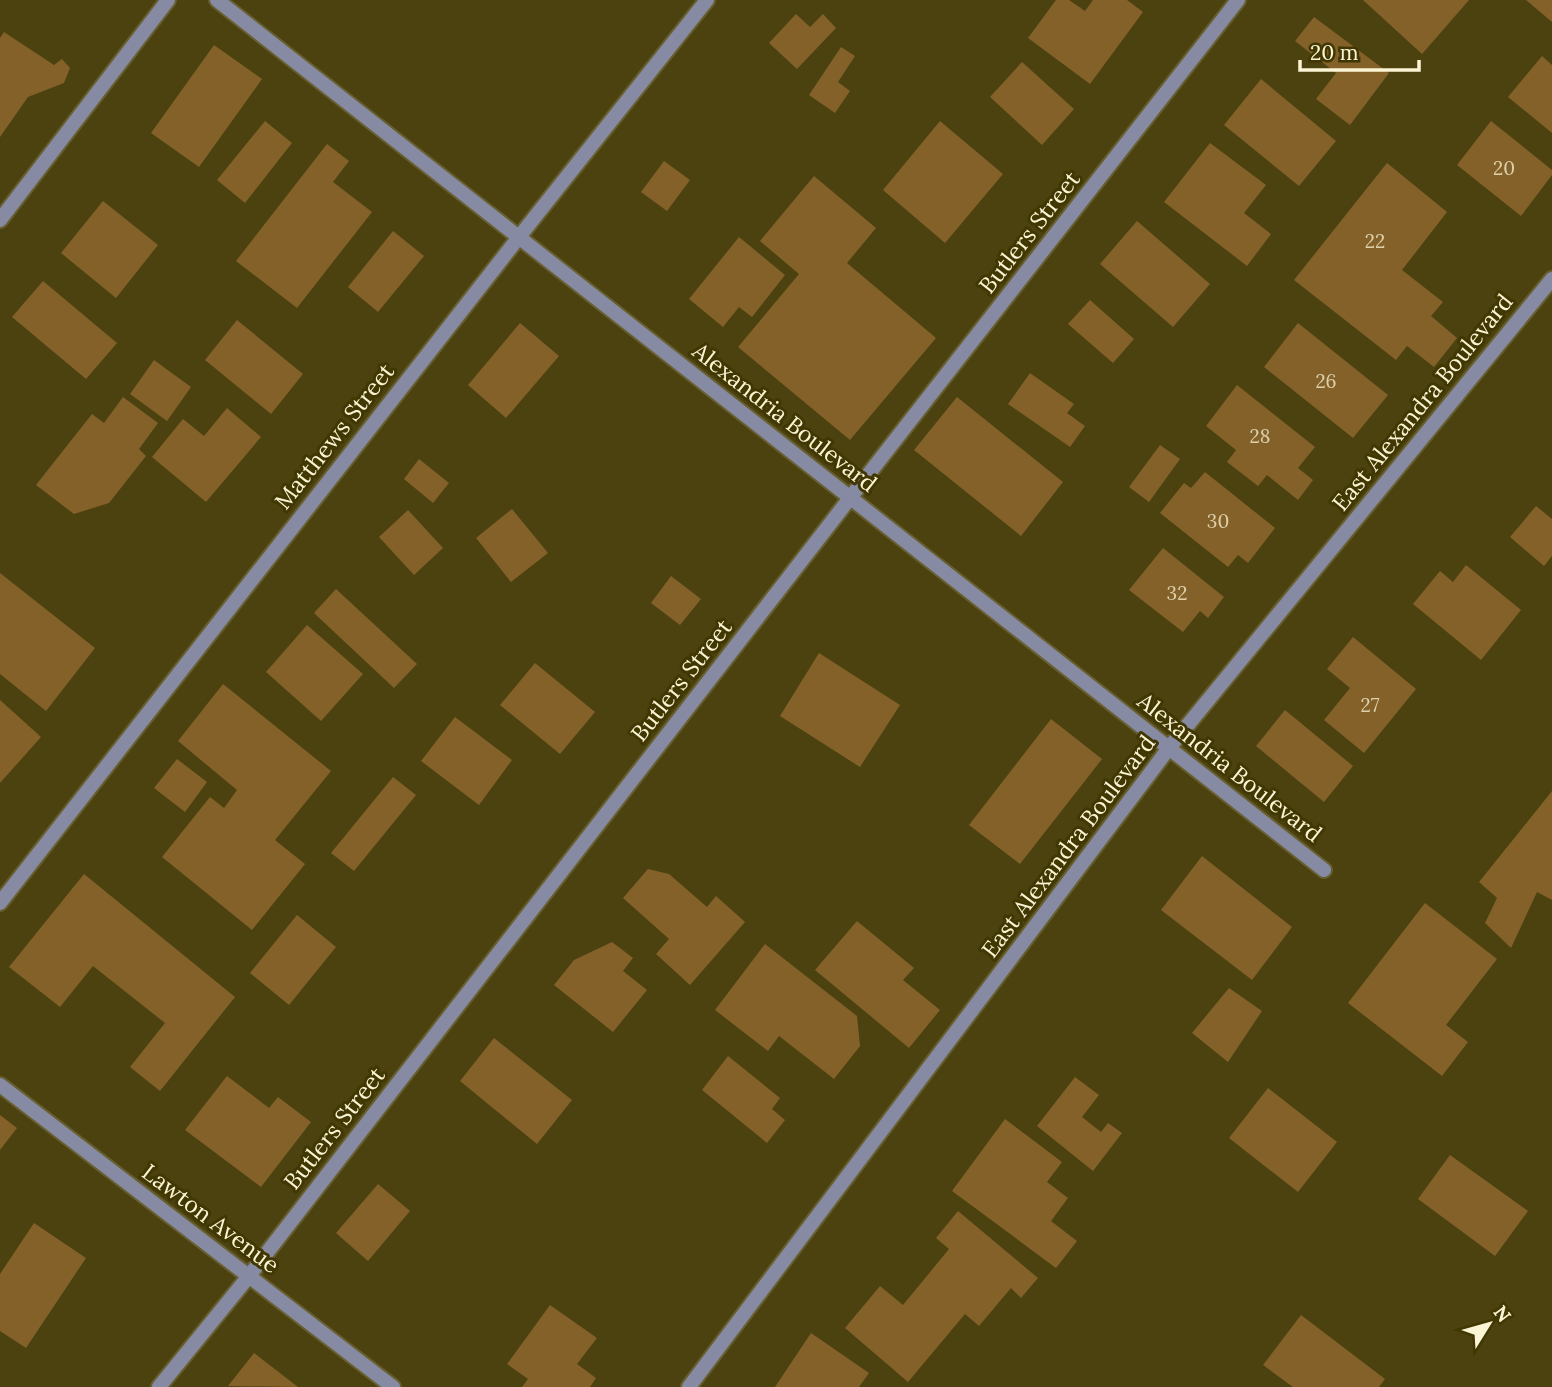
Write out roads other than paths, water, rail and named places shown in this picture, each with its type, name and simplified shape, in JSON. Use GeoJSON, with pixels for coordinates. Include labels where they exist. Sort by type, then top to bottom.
{"type":"FeatureCollection","features":[{"type":"Feature","properties":{"kind":"street"},"geometry":{"type":"LineString","coordinates":[[0,220],[168,0]]}},
{"type":"Feature","properties":{"kind":"street","name":"Alexandria Boulevard"},"geometry":{"type":"LineString","coordinates":[[217,0],[1324,870]]}},
{"type":"Feature","properties":{"kind":"street","name":"Matthews Street"},"geometry":{"type":"LineString","coordinates":[[0,903],[707,0]]}},
{"type":"Feature","properties":{"kind":"street","name":"Butlers Street"},"geometry":{"type":"LineString","coordinates":[[159,1387],[249,1276],[1238,0]]}},
{"type":"Feature","properties":{"kind":"street","name":"East Alexandra Boulevard"},"geometry":{"type":"LineString","coordinates":[[689,1387],[1169,748],[1552,279]]}},
{"type":"Feature","properties":{"kind":"street","name":"Lawton Avenue"},"geometry":{"type":"LineString","coordinates":[[0,1085],[393,1387]]}}]}
